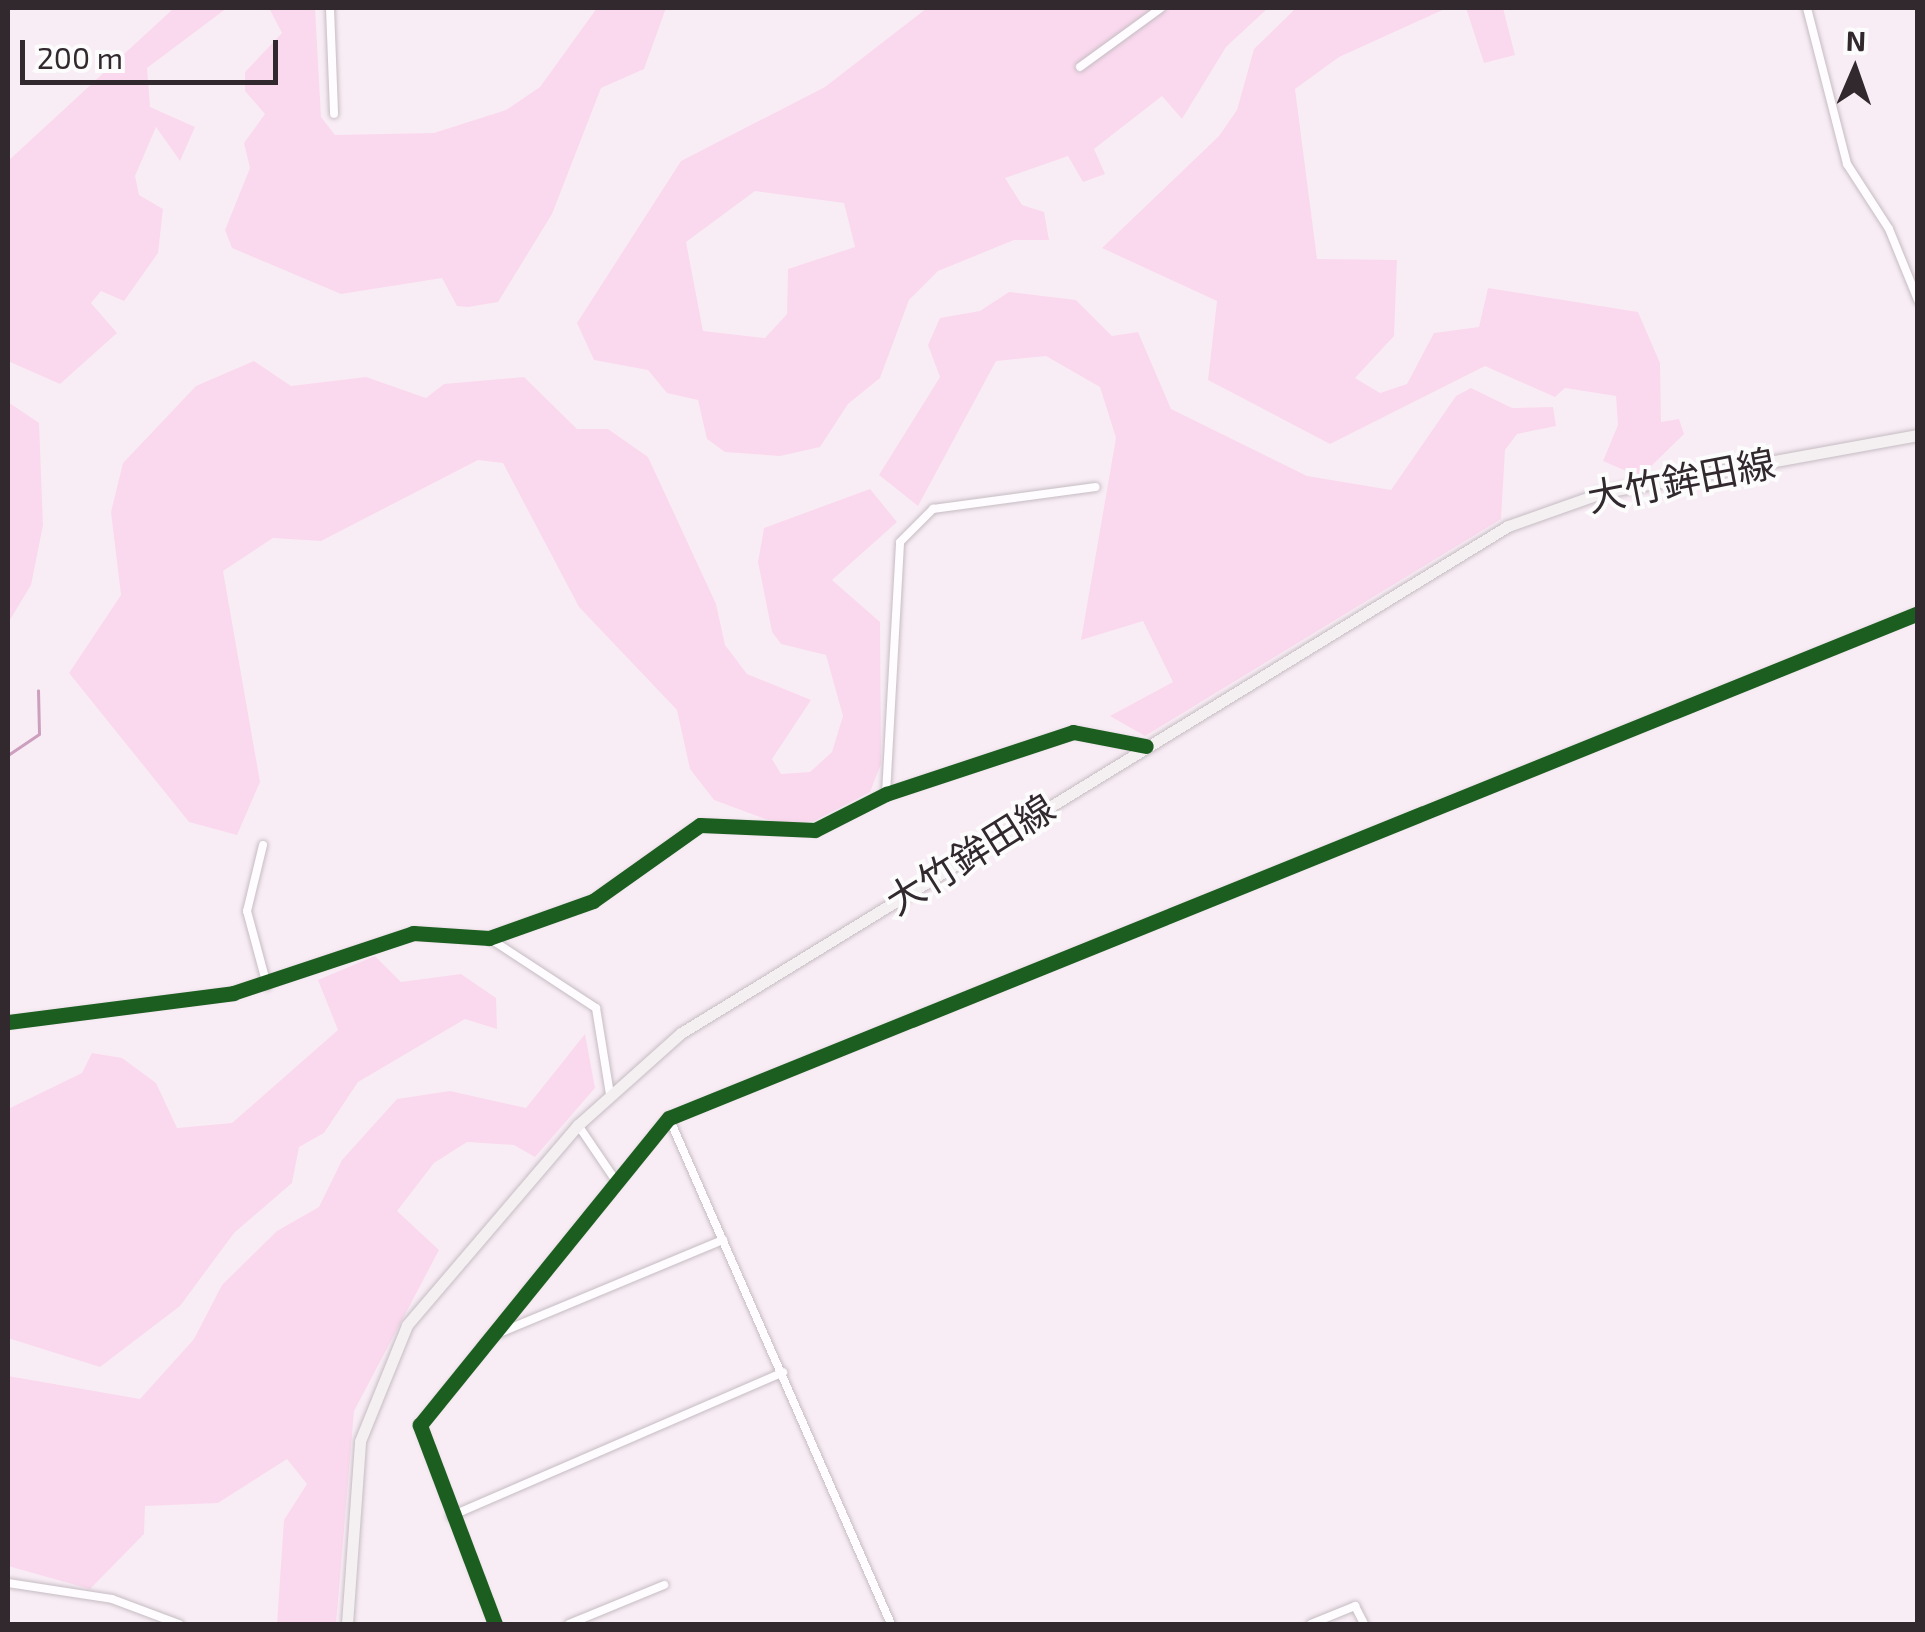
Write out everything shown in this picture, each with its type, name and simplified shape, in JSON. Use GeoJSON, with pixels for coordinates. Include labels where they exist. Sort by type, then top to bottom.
{"type":"FeatureCollection","features":[{"type":"Feature","properties":{"kind":"main road","name":"大竹鉾田線"},"geometry":{"type":"LineString","coordinates":[[348,1624],[354,1472],[396,1345],[439,1281],[578,1125],[704,1016],[1532,516],[1604,492],[1918,436]]}},
{"type":"Feature","properties":{"kind":"street"},"geometry":{"type":"LineString","coordinates":[[330,8],[334,114]]}},
{"type":"Feature","properties":{"kind":"street"},"geometry":{"type":"LineString","coordinates":[[1080,67],[1161,8]]}},
{"type":"Feature","properties":{"kind":"street"},"geometry":{"type":"LineString","coordinates":[[1807,8],[1847,164],[1889,229],[1918,300]]}},
{"type":"Feature","properties":{"kind":"street"},"geometry":{"type":"LineString","coordinates":[[886,794],[900,542],[932,509],[1096,487]]}},
{"type":"Feature","properties":{"kind":"street"},"geometry":{"type":"LineString","coordinates":[[495,1624],[451,1516],[420,1425],[614,1178],[669,1118],[1918,613]]}},
{"type":"Feature","properties":{"kind":"street"},"geometry":{"type":"LineString","coordinates":[[8,1022],[267,985],[413,933],[490,938],[593,901],[700,824],[808,832],[886,794],[1073,732],[1146,746]]}},
{"type":"Feature","properties":{"kind":"street"},"geometry":{"type":"LineString","coordinates":[[1484,780],[1499,782]]}},
{"type":"Feature","properties":{"kind":"street"},"geometry":{"type":"LineString","coordinates":[[262,844],[247,911],[267,985]]}},
{"type":"Feature","properties":{"kind":"street"},"geometry":{"type":"LineString","coordinates":[[490,938],[596,1008],[610,1094]]}},
{"type":"Feature","properties":{"kind":"street"},"geometry":{"type":"LineString","coordinates":[[669,1118],[891,1624]]}},
{"type":"Feature","properties":{"kind":"street"},"geometry":{"type":"LineString","coordinates":[[578,1125],[614,1178]]}},
{"type":"Feature","properties":{"kind":"street"},"geometry":{"type":"LineString","coordinates":[[492,1336],[723,1240]]}},
{"type":"Feature","properties":{"kind":"street"},"geometry":{"type":"LineString","coordinates":[[451,1516],[782,1372]]}},
{"type":"Feature","properties":{"kind":"street"},"geometry":{"type":"LineString","coordinates":[[8,1583],[112,1600],[180,1624]]}},
{"type":"Feature","properties":{"kind":"street"},"geometry":{"type":"LineString","coordinates":[[569,1624],[664,1586]]}},
{"type":"Feature","properties":{"kind":"street"},"geometry":{"type":"LineString","coordinates":[[1310,1624],[1355,1606],[1364,1624]]}},
{"type":"Feature","properties":{"kind":"shaded area"},"geometry":{"type":"Polygon","coordinates":[[[174,8],[227,8],[147,68],[150,107],[195,127],[180,161],[156,127],[135,176],[139,195],[163,209],[158,253],[124,301],[101,291],[91,303],[117,333],[60,384],[8,361],[8,161],[174,8]]]}},
{"type":"Feature","properties":{"kind":"shaded area"},"geometry":{"type":"Polygon","coordinates":[[[269,8],[315,8],[321,117],[335,135],[434,133],[506,110],[540,87],[597,8],[666,8],[644,69],[601,88],[552,214],[498,302],[468,307],[457,306],[442,278],[341,294],[232,248],[225,230],[250,168],[244,143],[265,114],[245,91],[245,72],[282,33],[269,8]]]}},
{"type":"Feature","properties":{"kind":"shaded area"},"geometry":{"type":"Polygon","coordinates":[[[927,8],[1268,8],[1226,47],[1182,119],[1162,96],[1094,149],[1105,174],[1083,182],[1068,156],[1005,178],[1022,205],[1044,212],[1049,240],[1014,240],[938,271],[909,300],[880,378],[848,404],[820,447],[780,456],[725,452],[707,439],[698,400],[667,393],[648,370],[594,360],[577,323],[681,161],[825,87],[927,8]],[[755,191],[686,242],[703,331],[765,338],[787,314],[788,269],[855,247],[844,203],[755,191]]]}},
{"type":"Feature","properties":{"kind":"shaded area"},"geometry":{"type":"Polygon","coordinates":[[[1296,8],[1447,8],[1339,57],[1295,89],[1317,259],[1397,260],[1394,336],[1355,378],[1380,393],[1407,384],[1434,333],[1479,327],[1488,288],[1638,312],[1660,363],[1661,422],[1679,419],[1684,434],[1640,477],[1603,461],[1618,425],[1616,396],[1565,388],[1555,397],[1485,366],[1330,444],[1208,380],[1217,301],[1102,248],[1219,136],[1237,110],[1254,49],[1296,8]]]}},
{"type":"Feature","properties":{"kind":"shaded area"},"geometry":{"type":"Polygon","coordinates":[[[1466,8],[1503,8],[1515,55],[1484,63],[1466,8]]]}},
{"type":"Feature","properties":{"kind":"shaded area"},"geometry":{"type":"Polygon","coordinates":[[[1009,292],[1076,300],[1112,336],[1138,332],[1171,409],[1307,476],[1391,490],[1456,396],[1471,388],[1512,408],[1553,407],[1556,426],[1517,434],[1505,450],[1501,519],[1145,736],[1110,716],[1173,682],[1143,621],[1081,640],[1116,438],[1100,387],[1046,356],[996,361],[918,506],[879,475],[940,377],[928,345],[940,318],[980,311],[1009,292]]]}},
{"type":"Feature","properties":{"kind":"shaded area"},"geometry":{"type":"Polygon","coordinates":[[[254,361],[291,386],[366,377],[426,398],[444,384],[524,377],[577,429],[608,429],[648,457],[716,604],[725,645],[747,674],[811,700],[772,759],[781,774],[810,772],[832,752],[843,716],[826,655],[781,644],[772,632],[758,562],[764,528],[870,489],[897,522],[832,580],[880,622],[881,764],[870,792],[814,821],[782,825],[714,800],[690,769],[677,710],[579,607],[503,463],[478,460],[321,541],[273,538],[223,571],[260,782],[237,835],[189,822],[69,673],[121,595],[111,512],[123,463],[196,386],[254,361]]]}},
{"type":"Feature","properties":{"kind":"shaded area"},"geometry":{"type":"Polygon","coordinates":[[[8,402],[39,423],[43,525],[31,585],[8,623],[8,402]]]}},
{"type":"Feature","properties":{"kind":"shaded area"},"geometry":{"type":"Polygon","coordinates":[[[375,956],[401,982],[461,974],[496,998],[497,1029],[465,1019],[358,1082],[324,1133],[299,1147],[292,1183],[234,1233],[180,1306],[100,1367],[8,1338],[8,1109],[82,1073],[92,1053],[122,1058],[156,1083],[177,1128],[232,1123],[338,1030],[318,980],[375,956]]]}},
{"type":"Feature","properties":{"kind":"shaded area"},"geometry":{"type":"Polygon","coordinates":[[[585,1034],[595,1088],[535,1157],[514,1145],[467,1142],[434,1163],[397,1211],[439,1250],[354,1411],[336,1624],[277,1624],[284,1520],[307,1484],[287,1459],[218,1503],[145,1506],[144,1534],[90,1589],[8,1566],[8,1376],[140,1399],[194,1339],[222,1285],[277,1231],[319,1207],[342,1160],[397,1099],[450,1091],[526,1108],[585,1034]]]}},
{"type":"Feature","properties":{"kind":"waterway"},"geometry":{"type":"LineString","coordinates":[[8,755],[39,734],[38,691]]}},
{"type":"Feature","properties":{"kind":"cycle path"},"geometry":{"type":"LineString","coordinates":[[495,1624],[420,1425],[669,1118],[1918,613]]}},
{"type":"Feature","properties":{"kind":"cycle path"},"geometry":{"type":"LineString","coordinates":[[8,1022],[233,993],[413,933],[489,938],[593,901],[700,825],[815,830],[886,794],[1073,732],[1146,746]]}}]}
